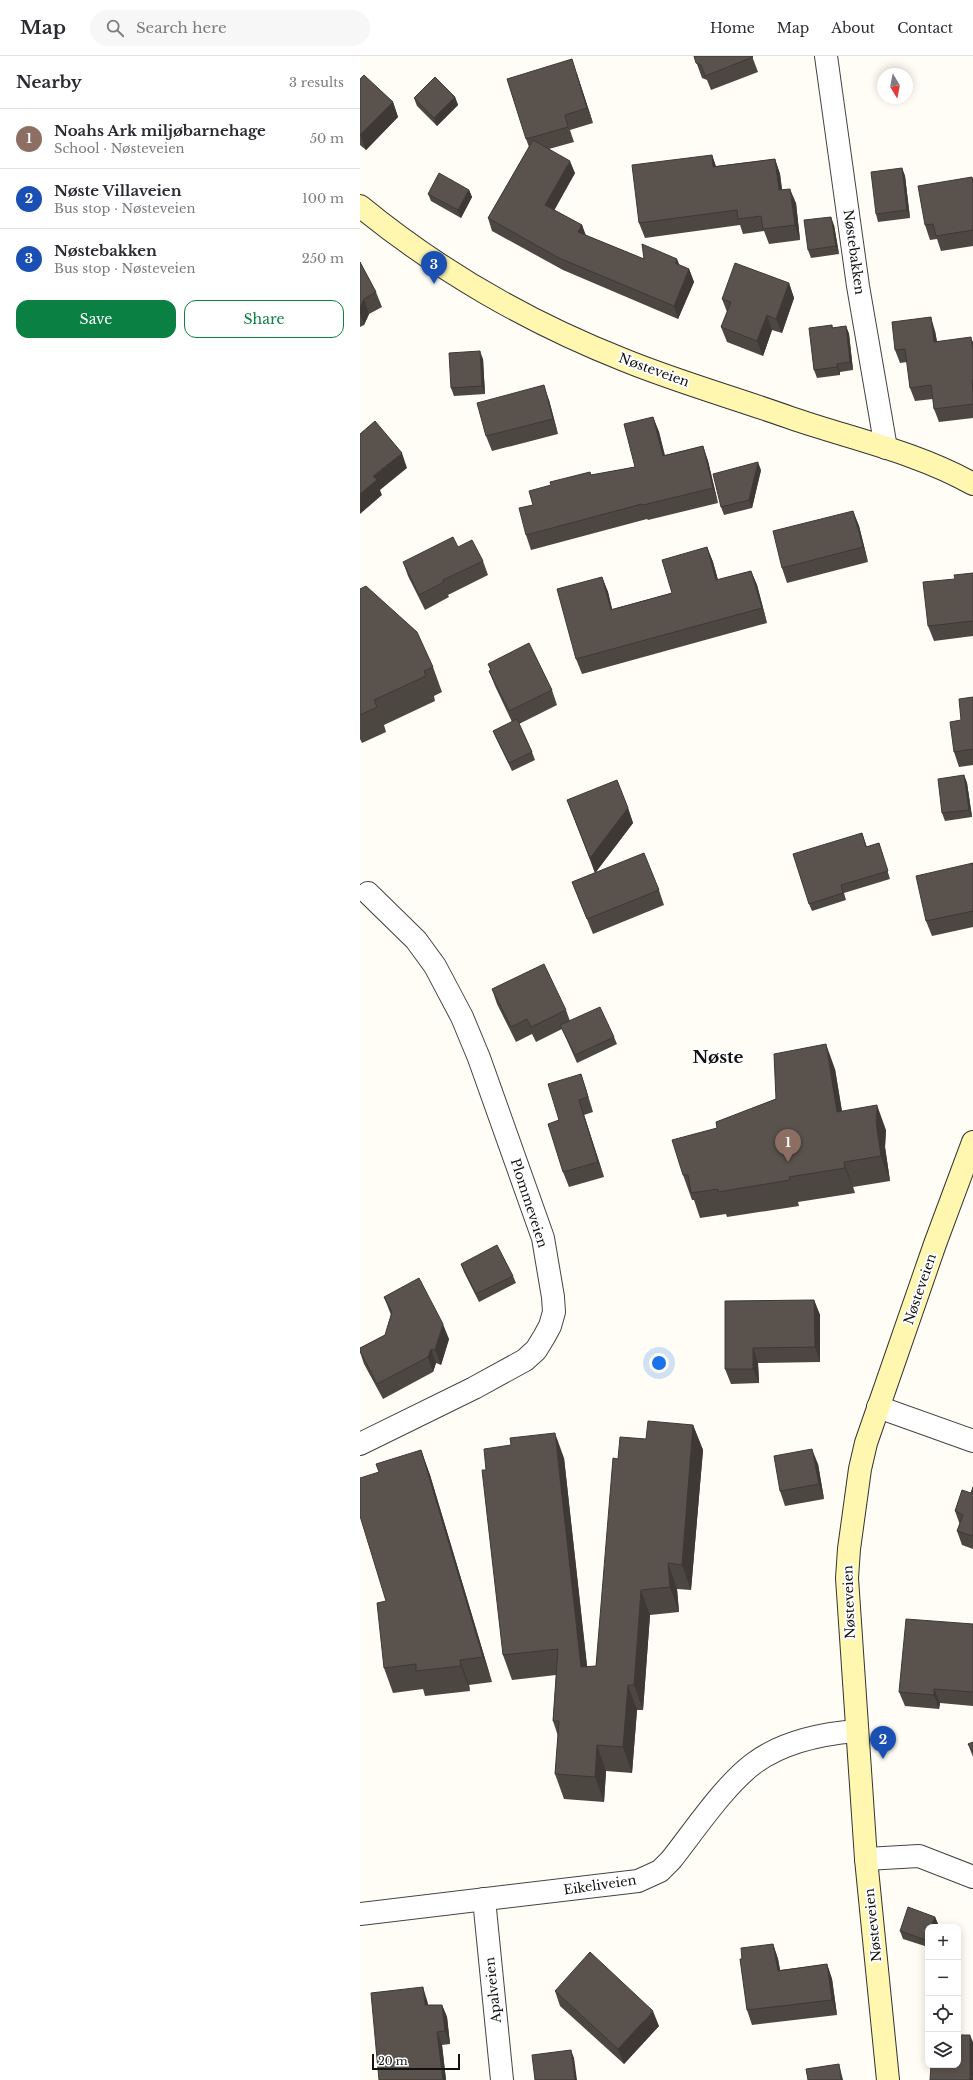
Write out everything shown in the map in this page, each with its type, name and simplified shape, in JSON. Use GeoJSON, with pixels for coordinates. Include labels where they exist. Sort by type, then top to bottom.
{"type":"FeatureCollection","features":[{"type":"Feature","properties":{"kind":"main road","name":"Nøsteveien"},"geometry":{"type":"LineString","coordinates":[[360,206],[378,221],[460,277],[563,333],[624,360],[938,466],[973,484]]}},
{"type":"Feature","properties":{"kind":"main road","name":"Nøsteveien"},"geometry":{"type":"LineString","coordinates":[[888,2080],[866,1859],[856,1730],[848,1610],[849,1550],[860,1469],[878,1407],[973,1142]]}},
{"type":"Feature","properties":{"kind":"street","name":"Nøstebakken"},"geometry":{"type":"LineString","coordinates":[[826,56],[858,286],[886,448]]}},
{"type":"Feature","properties":{"kind":"street","name":"Plommeveien"},"geometry":{"type":"LineString","coordinates":[[360,1444],[474,1388],[525,1360],[536,1350],[544,1337],[550,1326],[554,1312],[553,1297],[543,1238],[479,1058],[462,1017],[435,966],[416,940],[368,893]]}},
{"type":"Feature","properties":{"kind":"street"},"geometry":{"type":"LineString","coordinates":[[878,1407],[973,1441]]}},
{"type":"Feature","properties":{"kind":"street","name":"Eikeliveien"},"geometry":{"type":"LineString","coordinates":[[360,1914],[624,1884],[648,1877],[660,1871],[671,1860],[735,1780],[752,1764],[785,1746],[834,1732],[856,1730]]}},
{"type":"Feature","properties":{"kind":"street"},"geometry":{"type":"LineString","coordinates":[[866,1859],[918,1856],[973,1877]]}},
{"type":"Feature","properties":{"kind":"street","name":"Apalveien"},"geometry":{"type":"LineString","coordinates":[[484,1899],[502,2080]]}},
{"type":"Feature","properties":{"kind":"building"},"geometry":{"type":"Polygon","coordinates":[[[694,56],[753,57],[705,76],[701,65],[696,63],[694,56]]]}},
{"type":"Feature","properties":{"kind":"building"},"geometry":{"type":"Polygon","coordinates":[[[572,59],[587,108],[565,115],[568,127],[526,139],[507,79],[572,59]]]}},
{"type":"Feature","properties":{"kind":"building"},"geometry":{"type":"Polygon","coordinates":[[[364,75],[393,102],[360,135],[360,79],[364,75]]]}},
{"type":"Feature","properties":{"kind":"building"},"geometry":{"type":"Polygon","coordinates":[[[435,77],[455,97],[434,118],[414,98],[435,77]]]}},
{"type":"Feature","properties":{"kind":"building"},"geometry":{"type":"Polygon","coordinates":[[[533,140],[570,161],[545,205],[582,225],[578,232],[644,259],[642,244],[677,259],[675,263],[689,269],[674,306],[559,258],[488,218],[533,140]]]}},
{"type":"Feature","properties":{"kind":"building"},"geometry":{"type":"Polygon","coordinates":[[[712,155],[713,167],[775,159],[779,190],[790,189],[795,225],[763,229],[761,216],[738,219],[737,210],[639,223],[632,165],[712,155]]]}},
{"type":"Feature","properties":{"kind":"building"},"geometry":{"type":"Polygon","coordinates":[[[902,168],[907,210],[876,214],[871,172],[902,168]]]}},
{"type":"Feature","properties":{"kind":"building"},"geometry":{"type":"Polygon","coordinates":[[[439,173],[469,190],[458,210],[428,194],[439,173]]]}},
{"type":"Feature","properties":{"kind":"building"},"geometry":{"type":"Polygon","coordinates":[[[972,177],[973,230],[936,236],[933,224],[925,225],[918,186],[972,177]]]}},
{"type":"Feature","properties":{"kind":"building"},"geometry":{"type":"Polygon","coordinates":[[[831,217],[836,246],[808,250],[804,220],[831,217]]]}},
{"type":"Feature","properties":{"kind":"building"},"geometry":{"type":"Polygon","coordinates":[[[360,262],[376,292],[364,299],[360,308],[360,262]]]}},
{"type":"Feature","properties":{"kind":"building"},"geometry":{"type":"Polygon","coordinates":[[[735,263],[789,283],[776,319],[767,315],[757,341],[721,327],[731,302],[722,299],[735,263]]]}},
{"type":"Feature","properties":{"kind":"building"},"geometry":{"type":"Polygon","coordinates":[[[931,317],[934,342],[971,337],[973,350],[973,404],[934,409],[931,385],[910,388],[905,349],[895,350],[892,322],[931,317]]]}},
{"type":"Feature","properties":{"kind":"building"},"geometry":{"type":"Polygon","coordinates":[[[832,325],[832,328],[846,326],[850,362],[837,364],[837,367],[814,370],[809,328],[832,325]]]}},
{"type":"Feature","properties":{"kind":"building"},"geometry":{"type":"Polygon","coordinates":[[[480,351],[482,386],[451,388],[449,353],[480,351]]]}},
{"type":"Feature","properties":{"kind":"building"},"geometry":{"type":"Polygon","coordinates":[[[544,385],[553,419],[486,436],[477,403],[544,385]]]}},
{"type":"Feature","properties":{"kind":"building"},"geometry":{"type":"Polygon","coordinates":[[[653,417],[663,456],[703,446],[713,488],[642,504],[526,535],[519,508],[533,505],[529,491],[551,485],[550,482],[590,472],[591,475],[635,467],[624,424],[653,417]]]}},
{"type":"Feature","properties":{"kind":"building"},"geometry":{"type":"Polygon","coordinates":[[[375,421],[402,453],[373,476],[377,480],[360,494],[360,434],[375,421]]]}},
{"type":"Feature","properties":{"kind":"building"},"geometry":{"type":"Polygon","coordinates":[[[758,462],[749,500],[721,507],[713,474],[758,462]]]}},
{"type":"Feature","properties":{"kind":"building"},"geometry":{"type":"Polygon","coordinates":[[[853,511],[863,547],[782,568],[773,531],[853,511]]]}},
{"type":"Feature","properties":{"kind":"building"},"geometry":{"type":"Polygon","coordinates":[[[453,537],[458,547],[472,540],[483,561],[443,580],[444,582],[419,595],[403,562],[453,537]]]}},
{"type":"Feature","properties":{"kind":"building"},"geometry":{"type":"Polygon","coordinates":[[[707,547],[716,580],[751,571],[762,608],[576,659],[557,589],[602,577],[611,610],[672,593],[662,560],[707,547]]]}},
{"type":"Feature","properties":{"kind":"building"},"geometry":{"type":"Polygon","coordinates":[[[973,573],[973,621],[928,626],[923,582],[955,579],[954,575],[973,573]]]}},
{"type":"Feature","properties":{"kind":"building"},"geometry":{"type":"Polygon","coordinates":[[[366,586],[417,632],[433,667],[424,671],[426,676],[374,700],[377,707],[360,715],[360,589],[366,586]]]}},
{"type":"Feature","properties":{"kind":"building"},"geometry":{"type":"Polygon","coordinates":[[[529,643],[552,690],[509,711],[489,671],[491,670],[488,664],[529,643]]]}},
{"type":"Feature","properties":{"kind":"building"},"geometry":{"type":"Polygon","coordinates":[[[973,697],[973,749],[954,752],[950,722],[961,720],[959,699],[973,697]]]}},
{"type":"Feature","properties":{"kind":"building"},"geometry":{"type":"Polygon","coordinates":[[[517,719],[532,752],[509,763],[493,731],[517,719]]]}},
{"type":"Feature","properties":{"kind":"building"},"geometry":{"type":"Polygon","coordinates":[[[964,775],[969,810],[942,813],[938,779],[964,775]]]}},
{"type":"Feature","properties":{"kind":"building"},"geometry":{"type":"Polygon","coordinates":[[[617,780],[628,808],[590,858],[567,800],[617,780]]]}},
{"type":"Feature","properties":{"kind":"building"},"geometry":{"type":"Polygon","coordinates":[[[862,833],[866,847],[879,843],[888,871],[841,885],[843,893],[809,904],[793,854],[862,833]]]}},
{"type":"Feature","properties":{"kind":"building"},"geometry":{"type":"Polygon","coordinates":[[[644,853],[659,890],[587,919],[572,882],[644,853]]]}},
{"type":"Feature","properties":{"kind":"building"},"geometry":{"type":"Polygon","coordinates":[[[973,863],[973,911],[926,921],[916,876],[973,863]]]}},
{"type":"Feature","properties":{"kind":"building"},"geometry":{"type":"Polygon","coordinates":[[[544,964],[566,1010],[531,1027],[527,1019],[511,1027],[492,989],[544,964]]]}},
{"type":"Feature","properties":{"kind":"building"},"geometry":{"type":"Polygon","coordinates":[[[600,1007],[614,1037],[575,1055],[560,1025],[600,1007]]]}},
{"type":"Feature","properties":{"kind":"building"},"geometry":{"type":"Polygon","coordinates":[[[826,1044],[837,1112],[877,1105],[876,1122],[881,1156],[844,1162],[845,1168],[789,1177],[790,1180],[718,1192],[718,1189],[691,1193],[688,1175],[683,1175],[672,1140],[717,1128],[716,1122],[776,1099],[774,1054],[826,1044]]]}},
{"type":"Feature","properties":{"kind":"building"},"geometry":{"type":"Polygon","coordinates":[[[581,1074],[588,1097],[579,1100],[598,1162],[563,1172],[548,1124],[559,1120],[548,1084],[581,1074]]]}},
{"type":"Feature","properties":{"kind":"building"},"geometry":{"type":"Polygon","coordinates":[[[497,1245],[513,1276],[476,1294],[461,1264],[497,1245]]]}},
{"type":"Feature","properties":{"kind":"building"},"geometry":{"type":"Polygon","coordinates":[[[419,1278],[443,1324],[435,1350],[431,1349],[428,1357],[377,1384],[360,1351],[360,1348],[385,1335],[392,1312],[384,1297],[419,1278]]]}},
{"type":"Feature","properties":{"kind":"building"},"geometry":{"type":"Polygon","coordinates":[[[814,1300],[815,1347],[753,1348],[753,1369],[725,1369],[725,1301],[814,1300]]]}},
{"type":"Feature","properties":{"kind":"building"},"geometry":{"type":"Polygon","coordinates":[[[648,1421],[693,1425],[682,1565],[668,1563],[670,1587],[641,1590],[634,1685],[628,1685],[623,1747],[597,1745],[595,1777],[555,1774],[559,1721],[553,1721],[558,1649],[503,1655],[482,1470],[486,1470],[484,1449],[511,1445],[510,1438],[555,1433],[581,1667],[596,1666],[613,1458],[618,1459],[620,1437],[646,1439],[648,1421]]]}},
{"type":"Feature","properties":{"kind":"building"},"geometry":{"type":"Polygon","coordinates":[[[812,1449],[819,1484],[780,1491],[774,1456],[812,1449]]]}},
{"type":"Feature","properties":{"kind":"building"},"geometry":{"type":"Polygon","coordinates":[[[421,1450],[483,1657],[460,1660],[461,1666],[416,1671],[416,1664],[384,1668],[377,1603],[386,1601],[360,1516],[360,1478],[379,1472],[376,1464],[421,1450]]]}},
{"type":"Feature","properties":{"kind":"building"},"geometry":{"type":"Polygon","coordinates":[[[973,1487],[973,1536],[957,1531],[963,1515],[955,1511],[962,1490],[971,1493],[973,1487]]]}},
{"type":"Feature","properties":{"kind":"building"},"geometry":{"type":"Polygon","coordinates":[[[906,1619],[973,1624],[973,1692],[934,1689],[934,1695],[899,1692],[906,1619]]]}},
{"type":"Feature","properties":{"kind":"building"},"geometry":{"type":"Polygon","coordinates":[[[973,1742],[973,1752],[968,1744],[973,1742]]]}},
{"type":"Feature","properties":{"kind":"building"},"geometry":{"type":"Polygon","coordinates":[[[908,1907],[935,1917],[932,1924],[925,1924],[925,1940],[900,1931],[908,1907]]]}},
{"type":"Feature","properties":{"kind":"building"},"geometry":{"type":"Polygon","coordinates":[[[773,1944],[778,1971],[827,1964],[832,2000],[747,2010],[740,1959],[742,1959],[741,1948],[773,1944]]]}},
{"type":"Feature","properties":{"kind":"building"},"geometry":{"type":"Polygon","coordinates":[[[590,1952],[653,2011],[618,2049],[555,1991],[590,1952]]]}},
{"type":"Feature","properties":{"kind":"building"},"geometry":{"type":"Polygon","coordinates":[[[423,1987],[425,2005],[442,2005],[445,2031],[437,2032],[443,2080],[379,2080],[371,1993],[423,1987]]]}},
{"type":"Feature","properties":{"kind":"building"},"geometry":{"type":"Polygon","coordinates":[[[961,2035],[970,2035],[970,2080],[930,2080],[931,2068],[961,2068],[961,2035]]]}},
{"type":"Feature","properties":{"kind":"building"},"geometry":{"type":"Polygon","coordinates":[[[571,2050],[575,2080],[535,2080],[532,2055],[571,2050]]]}},
{"type":"Feature","properties":{"kind":"building"},"geometry":{"type":"Polygon","coordinates":[[[839,2064],[841,2080],[808,2080],[806,2069],[839,2064]]]}},
{"type":"Feature","properties":{"kind":"place","name":"Nøstebakken"},"geometry":{"type":"Point","coordinates":[434,284]}},
{"type":"Feature","properties":{"kind":"place","name":"Noahs Ark miljøbarnehage"},"geometry":{"type":"Point","coordinates":[788,1162]}},
{"type":"Feature","properties":{"kind":"place","name":"Nøste Villaveien"},"geometry":{"type":"Point","coordinates":[883,1759]}},
{"type":"Feature","properties":{"kind":"district","name":"Nøste"},"geometry":{"type":"Point","coordinates":[718,1057]}}]}
